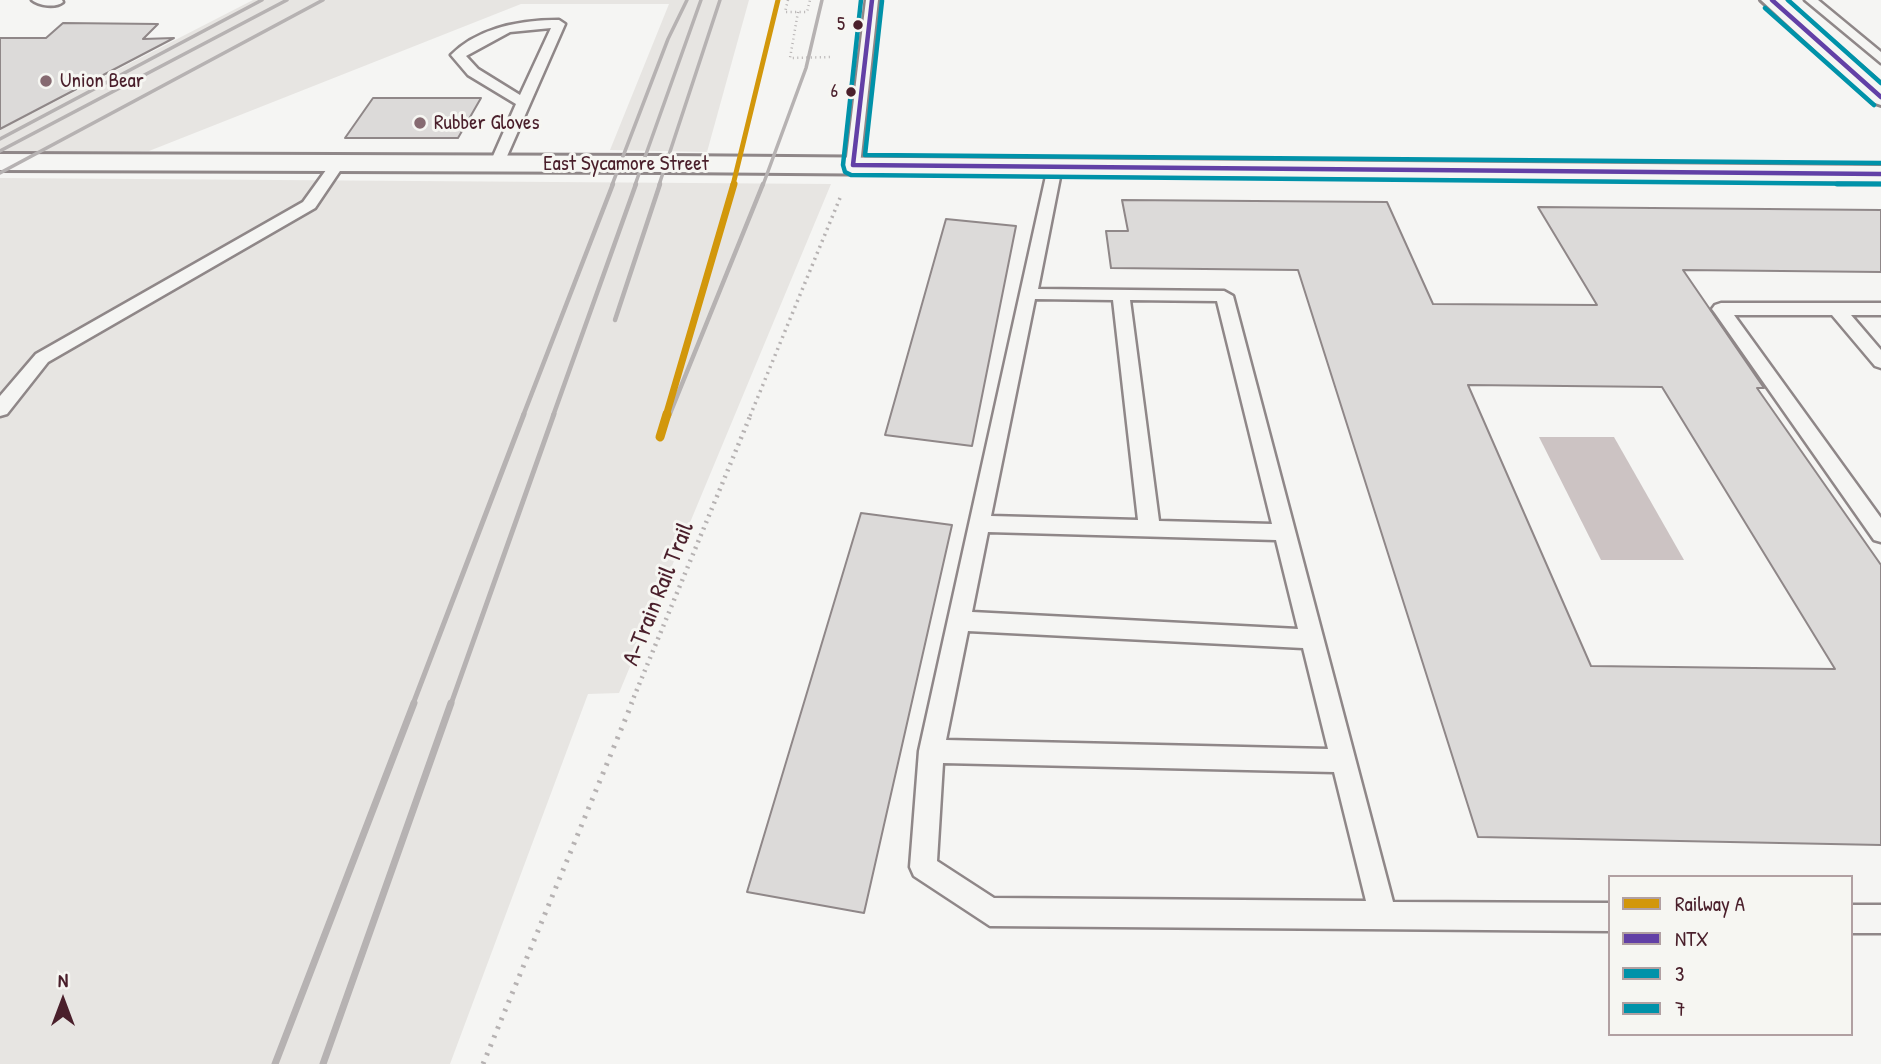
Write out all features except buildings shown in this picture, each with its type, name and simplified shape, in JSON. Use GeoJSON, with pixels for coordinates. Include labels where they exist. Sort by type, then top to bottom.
{"type":"FeatureCollection","features":[{"type":"Feature","properties":{"kind":"street"},"geometry":{"type":"LineString","coordinates":[[1772,0],[1875,84]]}},
{"type":"Feature","properties":{"kind":"street","name":"East Sycamore Street"},"geometry":{"type":"LineString","coordinates":[[0,162],[856,165],[1881,174]]}},
{"type":"Feature","properties":{"kind":"lane"},"geometry":{"type":"LineString","coordinates":[[38,0],[57,2]]}},
{"type":"Feature","properties":{"kind":"lane"},"geometry":{"type":"LineString","coordinates":[[856,165],[873,0]]}},
{"type":"Feature","properties":{"kind":"lane"},"geometry":{"type":"LineString","coordinates":[[1811,0],[1881,60]]}},
{"type":"Feature","properties":{"kind":"lane"},"geometry":{"type":"LineString","coordinates":[[497,163],[524,103],[549,47],[559,24],[524,24],[490,34],[458,55],[473,72],[524,103]]}},
{"type":"Feature","properties":{"kind":"lane"},"geometry":{"type":"LineString","coordinates":[[0,409],[42,358],[309,205],[339,162]]}},
{"type":"Feature","properties":{"kind":"lane"},"geometry":{"type":"LineString","coordinates":[[1055,167],[931,751],[923,867],[990,912],[1608,917]]}},
{"type":"Feature","properties":{"kind":"lane"},"geometry":{"type":"LineString","coordinates":[[1028,294],[1224,296],[1383,915]]}},
{"type":"Feature","properties":{"kind":"lane"},"geometry":{"type":"LineString","coordinates":[[1121,295],[1149,528]]}},
{"type":"Feature","properties":{"kind":"lane"},"geometry":{"type":"LineString","coordinates":[[1881,309],[1721,309],[1881,534]]}},
{"type":"Feature","properties":{"kind":"lane"},"geometry":{"type":"LineString","coordinates":[[1837,309],[1881,362]]}},
{"type":"Feature","properties":{"kind":"lane"},"geometry":{"type":"LineString","coordinates":[[979,524],[1284,532]]}},
{"type":"Feature","properties":{"kind":"lane"},"geometry":{"type":"LineString","coordinates":[[959,621],[1313,639]]}},
{"type":"Feature","properties":{"kind":"lane"},"geometry":{"type":"LineString","coordinates":[[931,751],[1344,761]]}},
{"type":"Feature","properties":{"kind":"lane"},"geometry":{"type":"LineString","coordinates":[[1853,919],[1881,919]]}},
{"type":"Feature","properties":{"kind":"path"},"geometry":{"type":"LineString","coordinates":[[788,0],[785,12],[807,12],[810,0]]}},
{"type":"Feature","properties":{"kind":"path"},"geometry":{"type":"LineString","coordinates":[[798,12],[790,58],[832,57]]}},
{"type":"Feature","properties":{"kind":"path","name":"A-Train Rail Trail"},"geometry":{"type":"LineString","coordinates":[[483,1064],[845,186],[856,165]]}},
{"type":"Feature","properties":{"kind":"shaded area"},"geometry":{"type":"Polygon","coordinates":[[[253,0],[749,0],[707,152],[610,150],[669,4],[521,4],[149,151],[0,152],[0,130],[253,0]]]}},
{"type":"Feature","properties":{"kind":"shaded area"},"geometry":{"type":"Polygon","coordinates":[[[0,178],[831,184],[619,693],[588,694],[450,1064],[0,1064],[0,178]]]}},
{"type":"Feature","properties":{"kind":"shaded area"},"geometry":{"type":"Polygon","coordinates":[[[1539,437],[1614,437],[1684,560],[1601,560],[1539,437]]]}},
{"type":"Feature","properties":{"kind":"railway"},"geometry":{"type":"LineString","coordinates":[[0,139],[262,0]]}},
{"type":"Feature","properties":{"kind":"railway"},"geometry":{"type":"LineString","coordinates":[[0,151],[287,0]]}},
{"type":"Feature","properties":{"kind":"railway"},"geometry":{"type":"LineString","coordinates":[[0,173],[323,0]]}},
{"type":"Feature","properties":{"kind":"railway"},"geometry":{"type":"LineString","coordinates":[[612,185],[668,39],[687,0]]}},
{"type":"Feature","properties":{"kind":"railway"},"geometry":{"type":"LineString","coordinates":[[635,185],[701,0]]}},
{"type":"Feature","properties":{"kind":"railway"},"geometry":{"type":"LineString","coordinates":[[659,185],[720,0]]}},
{"type":"Feature","properties":{"kind":"railway"},"geometry":{"type":"LineString","coordinates":[[763,185],[806,68],[822,0]]}},
{"type":"Feature","properties":{"kind":"railway"},"geometry":{"type":"LineString","coordinates":[[523,416],[613,184]]}},
{"type":"Feature","properties":{"kind":"railway"},"geometry":{"type":"LineString","coordinates":[[553,416],[636,184]]}},
{"type":"Feature","properties":{"kind":"railway"},"geometry":{"type":"LineString","coordinates":[[615,320],[660,184]]}},
{"type":"Feature","properties":{"kind":"railway"},"geometry":{"type":"LineString","coordinates":[[669,416],[763,184]]}},
{"type":"Feature","properties":{"kind":"railway"},"geometry":{"type":"LineString","coordinates":[[413,704],[524,414]]}},
{"type":"Feature","properties":{"kind":"railway"},"geometry":{"type":"LineString","coordinates":[[451,704],[554,414]]}},
{"type":"Feature","properties":{"kind":"railway"},"geometry":{"type":"LineString","coordinates":[[660,437],[669,414]]}},
{"type":"Feature","properties":{"kind":"railway"},"geometry":{"type":"LineString","coordinates":[[275,1064],[414,703]]}},
{"type":"Feature","properties":{"kind":"railway"},"geometry":{"type":"LineString","coordinates":[[323,1064],[451,703]]}},
{"type":"Feature","properties":{"kind":"rail line","name":"A"},"geometry":{"type":"LineString","coordinates":[[660,437],[739,165],[778,0]]}},
{"type":"Feature","properties":{"kind":"transit line","name":"3"},"geometry":{"type":"LineString","coordinates":[[861,0],[843,165],[845,172],[851,175],[1881,184]]}},
{"type":"Feature","properties":{"kind":"transit line","name":"NTX"},"geometry":{"type":"LineString","coordinates":[[872,0],[853,165],[1881,174]]}},
{"type":"Feature","properties":{"kind":"transit line","name":"NTX"},"geometry":{"type":"LineString","coordinates":[[1772,0],[1881,97]]}},
{"type":"Feature","properties":{"kind":"transit line","name":"7"},"geometry":{"type":"LineString","coordinates":[[1788,0],[1881,83]]}},
{"type":"Feature","properties":{"kind":"transit line","name":"7"},"geometry":{"type":"LineString","coordinates":[[882,1],[865,155],[1881,163]]}},
{"type":"Feature","properties":{"kind":"transit line","name":"3"},"geometry":{"type":"LineString","coordinates":[[1765,8],[1874,105]]}},
{"type":"Feature","properties":{"kind":"place","name":"5"},"geometry":{"type":"Point","coordinates":[858,25]}},
{"type":"Feature","properties":{"kind":"place","name":"Union Bear"},"geometry":{"type":"Point","coordinates":[46,81]}},
{"type":"Feature","properties":{"kind":"place","name":"6"},"geometry":{"type":"Point","coordinates":[851,92]}},
{"type":"Feature","properties":{"kind":"place","name":"Rubber Gloves"},"geometry":{"type":"Point","coordinates":[420,123]}}]}
